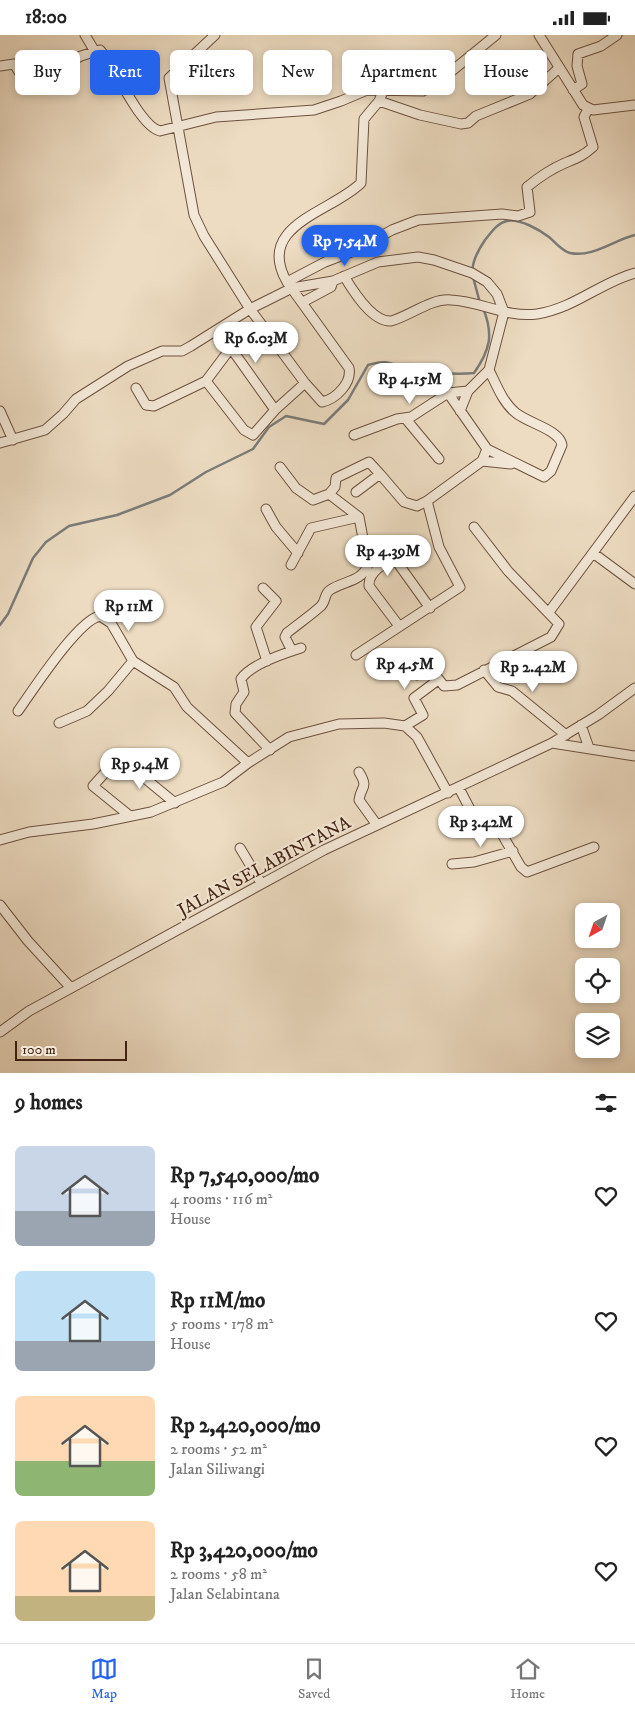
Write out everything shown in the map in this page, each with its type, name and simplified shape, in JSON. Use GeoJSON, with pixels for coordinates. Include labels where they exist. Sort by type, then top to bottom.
{"type":"FeatureCollection","features":[{"type":"Feature","properties":{"kind":"street"},"geometry":{"type":"LineString","coordinates":[[85,35],[94,50]]}},
{"type":"Feature","properties":{"kind":"street"},"geometry":{"type":"LineString","coordinates":[[215,35],[169,78],[194,215],[204,237],[250,309],[305,383],[319,400],[326,402],[345,385],[350,373],[349,368],[289,285],[282,273],[278,257],[282,241],[310,215],[361,183],[364,119],[379,101],[382,95]]}},
{"type":"Feature","properties":{"kind":"street"},"geometry":{"type":"LineString","coordinates":[[455,68],[496,35]]}},
{"type":"Feature","properties":{"kind":"street"},"geometry":{"type":"LineString","coordinates":[[539,35],[577,99],[588,109],[597,110],[635,105]]}},
{"type":"Feature","properties":{"kind":"street"},"geometry":{"type":"LineString","coordinates":[[573,90],[582,84],[577,66],[578,54],[601,46],[617,35]]}},
{"type":"Feature","properties":{"kind":"street"},"geometry":{"type":"LineString","coordinates":[[0,66],[14,64],[23,78],[32,81],[90,52]]}},
{"type":"Feature","properties":{"kind":"street"},"geometry":{"type":"LineString","coordinates":[[379,101],[420,115],[461,124],[468,123],[476,115],[530,94],[559,68]]}},
{"type":"Feature","properties":{"kind":"street"},"geometry":{"type":"LineString","coordinates":[[127,95],[154,130],[164,131],[216,117],[314,110],[352,95]]}},
{"type":"Feature","properties":{"kind":"street"},"geometry":{"type":"LineString","coordinates":[[0,443],[45,430],[63,415],[76,399],[128,366],[162,351],[182,351],[218,331],[325,262],[356,250],[383,234],[418,220],[502,214],[518,216],[530,212],[527,187],[565,163],[582,158],[593,147],[584,117],[588,109]]}},
{"type":"Feature","properties":{"kind":"street"},"geometry":{"type":"LineString","coordinates":[[289,285],[333,281],[378,262],[418,257],[475,275],[487,282],[497,294],[504,312],[489,370],[468,391],[460,411]]}},
{"type":"Feature","properties":{"kind":"street"},"geometry":{"type":"LineString","coordinates":[[344,276],[371,311],[386,321],[398,319],[444,300],[526,315],[564,307],[635,273]]}},
{"type":"Feature","properties":{"kind":"street"},"geometry":{"type":"LineString","coordinates":[[303,302],[331,287],[333,281]]}},
{"type":"Feature","properties":{"kind":"street"},"geometry":{"type":"LineString","coordinates":[[218,331],[275,410]]}},
{"type":"Feature","properties":{"kind":"street"},"geometry":{"type":"LineString","coordinates":[[136,388],[146,405],[150,407],[206,381],[230,349]]}},
{"type":"Feature","properties":{"kind":"street"},"geometry":{"type":"LineString","coordinates":[[448,393],[487,449],[540,475],[548,476],[562,445],[561,440],[557,435],[516,413],[509,406],[489,370]]}},
{"type":"Feature","properties":{"kind":"street"},"geometry":{"type":"LineString","coordinates":[[206,381],[250,435],[256,434],[275,410],[305,383]]}},
{"type":"Feature","properties":{"kind":"street"},"geometry":{"type":"LineString","coordinates":[[354,435],[397,419],[419,414],[448,393],[468,391]]}},
{"type":"Feature","properties":{"kind":"street"},"geometry":{"type":"LineString","coordinates":[[0,411],[13,440]]}},
{"type":"Feature","properties":{"kind":"street"},"geometry":{"type":"LineString","coordinates":[[405,418],[439,459]]}},
{"type":"Feature","properties":{"kind":"street"},"geometry":{"type":"LineString","coordinates":[[280,467],[296,488],[313,500],[329,494],[335,487],[337,477],[347,475],[369,463],[380,473],[404,502],[417,506],[427,501],[482,461],[487,449]]}},
{"type":"Feature","properties":{"kind":"street"},"geometry":{"type":"LineString","coordinates":[[482,461],[513,463]]}},
{"type":"Feature","properties":{"kind":"street"},"geometry":{"type":"LineString","coordinates":[[356,492],[380,473]]}},
{"type":"Feature","properties":{"kind":"street"},"geometry":{"type":"LineString","coordinates":[[292,651],[285,637],[287,633],[322,605],[325,595],[331,589],[355,580],[366,570],[368,559],[359,517],[329,494]]}},
{"type":"Feature","properties":{"kind":"street"},"geometry":{"type":"LineString","coordinates":[[549,613],[634,499]]}},
{"type":"Feature","properties":{"kind":"street"},"geometry":{"type":"LineString","coordinates":[[356,655],[459,589],[461,584],[439,547],[427,501]]}},
{"type":"Feature","properties":{"kind":"street"},"geometry":{"type":"LineString","coordinates":[[266,509],[276,527],[298,553]]}},
{"type":"Feature","properties":{"kind":"street"},"geometry":{"type":"LineString","coordinates":[[291,565],[312,528],[359,517]]}},
{"type":"Feature","properties":{"kind":"street"},"geometry":{"type":"LineString","coordinates":[[417,675],[430,668],[444,686],[452,686],[551,637],[559,624],[508,571],[474,527]]}},
{"type":"Feature","properties":{"kind":"street"},"geometry":{"type":"LineString","coordinates":[[593,553],[635,584]]}},
{"type":"Feature","properties":{"kind":"street"},"geometry":{"type":"LineString","coordinates":[[399,626],[369,586],[371,577],[381,567],[392,561],[401,565],[430,608]]}},
{"type":"Feature","properties":{"kind":"street"},"geometry":{"type":"LineString","coordinates":[[263,588],[276,601],[256,627],[267,661]]}},
{"type":"Feature","properties":{"kind":"street"},"geometry":{"type":"LineString","coordinates":[[18,711],[74,637],[94,617],[100,616],[111,623],[133,661],[174,687],[187,707],[248,763]]}},
{"type":"Feature","properties":{"kind":"street"},"geometry":{"type":"LineString","coordinates":[[270,750],[238,717],[234,709],[244,692],[241,679],[267,661],[301,648]]}},
{"type":"Feature","properties":{"kind":"street"},"geometry":{"type":"LineString","coordinates":[[60,723],[87,711],[108,691],[133,661]]}},
{"type":"Feature","properties":{"kind":"street"},"geometry":{"type":"LineString","coordinates":[[484,670],[498,687],[512,691],[566,735]]}},
{"type":"Feature","properties":{"kind":"street"},"geometry":{"type":"LineString","coordinates":[[0,839],[29,832],[93,824],[151,812],[223,782],[248,763],[289,737],[332,725],[364,723],[405,726],[423,715],[414,697],[438,680]]}},
{"type":"Feature","properties":{"kind":"street","name":"JALAN SELABINTANA"},"geometry":{"type":"LineString","coordinates":[[0,1032],[29,1011],[324,850],[552,743],[582,725],[635,688]]}},
{"type":"Feature","properties":{"kind":"street"},"geometry":{"type":"LineString","coordinates":[[582,725],[589,748]]}},
{"type":"Feature","properties":{"kind":"street"},"geometry":{"type":"LineString","coordinates":[[405,726],[417,737],[448,793]]}},
{"type":"Feature","properties":{"kind":"street"},"geometry":{"type":"LineString","coordinates":[[552,743],[635,757]]}},
{"type":"Feature","properties":{"kind":"street"},"geometry":{"type":"LineString","coordinates":[[130,816],[93,786],[119,757],[175,803]]}},
{"type":"Feature","properties":{"kind":"street"},"geometry":{"type":"LineString","coordinates":[[359,772],[365,782],[365,787],[359,800],[377,825]]}},
{"type":"Feature","properties":{"kind":"street"},"geometry":{"type":"LineString","coordinates":[[459,788],[473,815],[478,818],[486,817],[495,822],[521,867],[527,873],[594,847]]}},
{"type":"Feature","properties":{"kind":"street"},"geometry":{"type":"LineString","coordinates":[[240,848],[261,883]]}},
{"type":"Feature","properties":{"kind":"street"},"geometry":{"type":"LineString","coordinates":[[452,863],[474,862],[513,851]]}},
{"type":"Feature","properties":{"kind":"street"},"geometry":{"type":"LineString","coordinates":[[0,905],[28,941],[71,988]]}},
{"type":"Feature","properties":{"kind":"waterway"},"geometry":{"type":"LineString","coordinates":[[473,272],[474,260],[485,240],[497,226],[507,221],[517,221],[535,228],[564,250],[578,254],[595,251],[635,235]]}},
{"type":"Feature","properties":{"kind":"waterway"},"geometry":{"type":"LineString","coordinates":[[473,277],[480,303]]}},
{"type":"Feature","properties":{"kind":"waterway"},"geometry":{"type":"LineString","coordinates":[[0,625],[8,614],[33,558],[46,542],[69,526],[117,515],[170,495],[206,472],[253,449],[269,427],[286,416],[324,424],[348,400],[368,365],[383,362],[416,371],[452,374],[474,373],[484,357],[489,342],[488,326],[483,308]]}}]}
